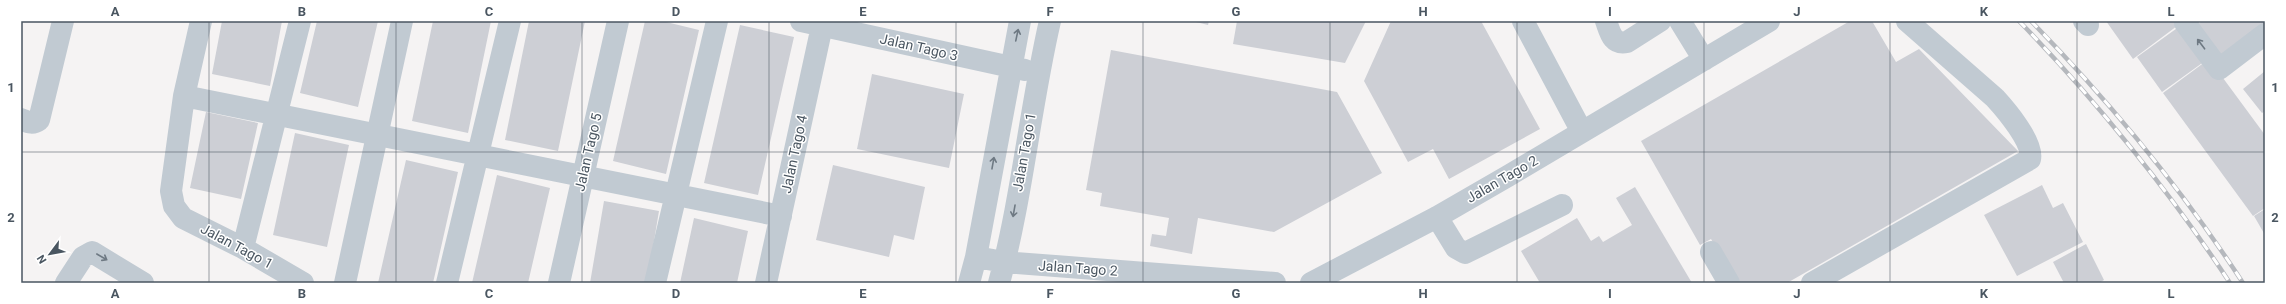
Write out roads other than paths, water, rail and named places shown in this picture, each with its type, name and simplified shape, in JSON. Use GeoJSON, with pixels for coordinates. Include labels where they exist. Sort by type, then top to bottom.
{"type":"FeatureCollection","features":[{"type":"Feature","properties":{"kind":"street"},"geometry":{"type":"LineString","coordinates":[[28,121],[39,120],[63,21]]}},
{"type":"Feature","properties":{"kind":"street"},"geometry":{"type":"LineString","coordinates":[[200,21],[184,96],[781,216]]}},
{"type":"Feature","properties":{"kind":"street"},"geometry":{"type":"LineString","coordinates":[[243,248],[300,21]]}},
{"type":"Feature","properties":{"kind":"street"},"geometry":{"type":"LineString","coordinates":[[345,283],[402,21]]}},
{"type":"Feature","properties":{"kind":"street"},"geometry":{"type":"LineString","coordinates":[[447,283],[510,21]]}},
{"type":"Feature","properties":{"kind":"street","name":"Jalan Tago 5"},"geometry":{"type":"LineString","coordinates":[[559,283],[618,21]]}},
{"type":"Feature","properties":{"kind":"street"},"geometry":{"type":"LineString","coordinates":[[655,283],[717,21]]}},
{"type":"Feature","properties":{"kind":"street","name":"Jalan Tago 1"},"geometry":{"type":"LineString","coordinates":[[969,283],[976,257],[1010,67],[1020,21]]}},
{"type":"Feature","properties":{"kind":"street","name":"Jalan Tago 1"},"geometry":{"type":"LineString","coordinates":[[998,283],[1004,262],[1038,73],[1050,21]]}},
{"type":"Feature","properties":{"kind":"street"},"geometry":{"type":"LineString","coordinates":[[1523,21],[1582,132]]}},
{"type":"Feature","properties":{"kind":"street"},"geometry":{"type":"LineString","coordinates":[[1606,21],[1612,36],[1621,43],[1627,42],[1660,21]]}},
{"type":"Feature","properties":{"kind":"street"},"geometry":{"type":"LineString","coordinates":[[1680,21],[1704,60]]}},
{"type":"Feature","properties":{"kind":"street"},"geometry":{"type":"LineString","coordinates":[[1812,283],[2030,159],[2030,148],[2008,112],[1995,98],[1907,21]]}},
{"type":"Feature","properties":{"kind":"street"},"geometry":{"type":"LineString","coordinates":[[2188,21],[2185,23],[2219,69],[2265,34]]}},
{"type":"Feature","properties":{"kind":"street","name":"Jalan Tago 3"},"geometry":{"type":"LineString","coordinates":[[812,23],[1038,73]]}},
{"type":"Feature","properties":{"kind":"street","name":"Jalan Tago 4"},"geometry":{"type":"LineString","coordinates":[[766,283],[781,216],[812,23]]}},
{"type":"Feature","properties":{"kind":"street","name":"Jalan Tago 2"},"geometry":{"type":"LineString","coordinates":[[1321,281],[1437,217],[1582,132],[1704,60],[1760,23]]}},
{"type":"Feature","properties":{"kind":"street","name":"Jalan Tago 1"},"geometry":{"type":"LineString","coordinates":[[184,96],[171,191],[174,206],[183,218],[243,248],[303,283]]}},
{"type":"Feature","properties":{"kind":"street"},"geometry":{"type":"LineString","coordinates":[[1437,217],[1456,248],[1465,253],[1562,205]]}},
{"type":"Feature","properties":{"kind":"street"},"geometry":{"type":"LineString","coordinates":[[66,283],[83,257],[92,252],[120,277],[144,283]]}},
{"type":"Feature","properties":{"kind":"street"},"geometry":{"type":"LineString","coordinates":[[1711,252],[1729,283]]}},
{"type":"Feature","properties":{"kind":"street","name":"Jalan Tago 2"},"geometry":{"type":"LineString","coordinates":[[976,257],[1004,262],[1275,283]]}},
{"type":"Feature","properties":{"kind":"railway"},"geometry":{"type":"LineString","coordinates":[[2019,21],[2075,82],[2130,147],[2183,215],[2230,283]]}},
{"type":"Feature","properties":{"kind":"railway"},"geometry":{"type":"LineString","coordinates":[[2031,21],[2116,114],[2170,180],[2220,248],[2243,283]]}}]}
